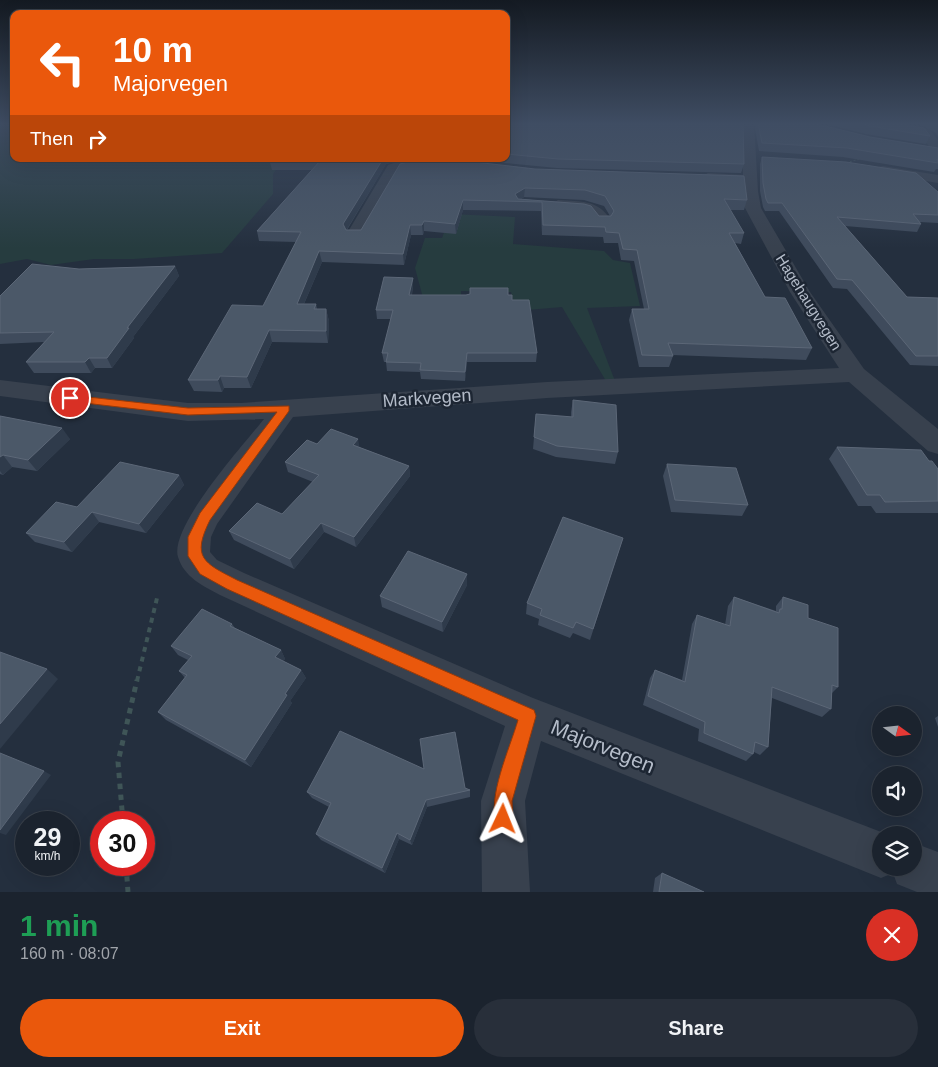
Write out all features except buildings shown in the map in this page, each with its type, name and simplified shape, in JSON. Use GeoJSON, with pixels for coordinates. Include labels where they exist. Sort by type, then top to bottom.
{"type":"FeatureCollection","features":[{"type":"Feature","properties":{"kind":"street"},"geometry":{"type":"LineString","coordinates":[[355,235],[392,168],[407,165]]}},
{"type":"Feature","properties":{"kind":"street","name":"Hagehaugvegen"},"geometry":{"type":"LineString","coordinates":[[756,165],[749,180],[753,208],[800,292],[855,374],[938,444]]}},
{"type":"Feature","properties":{"kind":"street"},"geometry":{"type":"LineString","coordinates":[[854,165],[938,179]]}},
{"type":"Feature","properties":{"kind":"street"},"geometry":{"type":"LineString","coordinates":[[690,176],[749,180]]}},
{"type":"Feature","properties":{"kind":"street"},"geometry":{"type":"LineString","coordinates":[[544,205],[584,207],[597,211],[603,220]]}},
{"type":"Feature","properties":{"kind":"street","name":"Markvegen"},"geometry":{"type":"LineString","coordinates":[[0,388],[188,412],[286,408],[547,390],[698,384],[855,374]]}},
{"type":"Feature","properties":{"kind":"street","name":"Majorvegen"},"geometry":{"type":"LineString","coordinates":[[286,408],[202,524],[195,537],[194,556],[205,570],[232,584],[528,716],[872,851]]}},
{"type":"Feature","properties":{"kind":"street"},"geometry":{"type":"LineString","coordinates":[[506,892],[502,801],[528,716]]}},
{"type":"Feature","properties":{"kind":"street"},"geometry":{"type":"LineString","coordinates":[[922,870],[938,876]]}},
{"type":"Feature","properties":{"kind":"path"},"geometry":{"type":"LineString","coordinates":[[122,811],[118,762],[158,594]]}},
{"type":"Feature","properties":{"kind":"path"},"geometry":{"type":"LineString","coordinates":[[127,876],[128,892]]}},
{"type":"Feature","properties":{"kind":"green space"},"geometry":{"type":"Polygon","coordinates":[[[0,165],[280,165],[273,174],[273,194],[222,253],[134,259],[94,259],[51,265],[27,259],[0,264],[0,165]]]}},
{"type":"Feature","properties":{"kind":"green space"},"geometry":{"type":"Polygon","coordinates":[[[451,214],[515,217],[513,244],[604,251],[613,260],[630,263],[640,306],[587,308],[615,381],[606,381],[562,307],[515,311],[511,292],[461,291],[461,323],[430,324],[415,268],[425,238],[442,238],[451,214]]]}},
{"type":"Feature","properties":{"kind":"route"},"geometry":{"type":"LineString","coordinates":[[70,398],[188,412],[241,412],[286,408],[205,517],[195,537],[194,556],[205,570],[232,584],[528,716],[511,766],[502,801],[503,819]]}}]}
